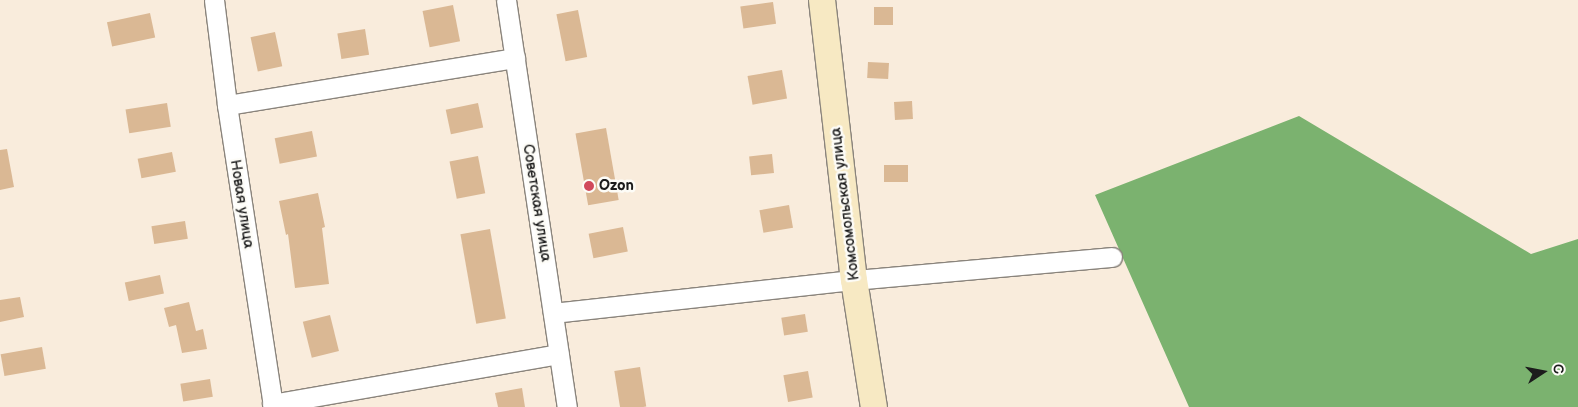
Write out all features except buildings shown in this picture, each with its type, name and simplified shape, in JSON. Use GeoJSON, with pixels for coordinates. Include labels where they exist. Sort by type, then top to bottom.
{"type":"FeatureCollection","features":[{"type":"Feature","properties":{"kind":"street","name":"Новая улица"},"geometry":{"type":"LineString","coordinates":[[214,0],[227,105],[273,406]]}},
{"type":"Feature","properties":{"kind":"street","name":"Советская улица"},"geometry":{"type":"LineString","coordinates":[[506,0],[567,407]]}},
{"type":"Feature","properties":{"kind":"street","name":"Комсомольская улица"},"geometry":{"type":"LineString","coordinates":[[822,0],[854,280],[874,407]]}},
{"type":"Feature","properties":{"kind":"street"},"geometry":{"type":"LineString","coordinates":[[227,105],[515,58]]}},
{"type":"Feature","properties":{"kind":"street"},"geometry":{"type":"LineString","coordinates":[[553,312],[854,280],[1112,258]]}},
{"type":"Feature","properties":{"kind":"street"},"geometry":{"type":"LineString","coordinates":[[273,406],[559,354]]}},
{"type":"Feature","properties":{"kind":"green space"},"geometry":{"type":"Polygon","coordinates":[[[1299,116],[1531,254],[1578,239],[1578,407],[1189,407],[1095,195],[1299,116]]]}},
{"type":"Feature","properties":{"kind":"place","name":"Ozon"},"geometry":{"type":"Point","coordinates":[589,186]}}]}
